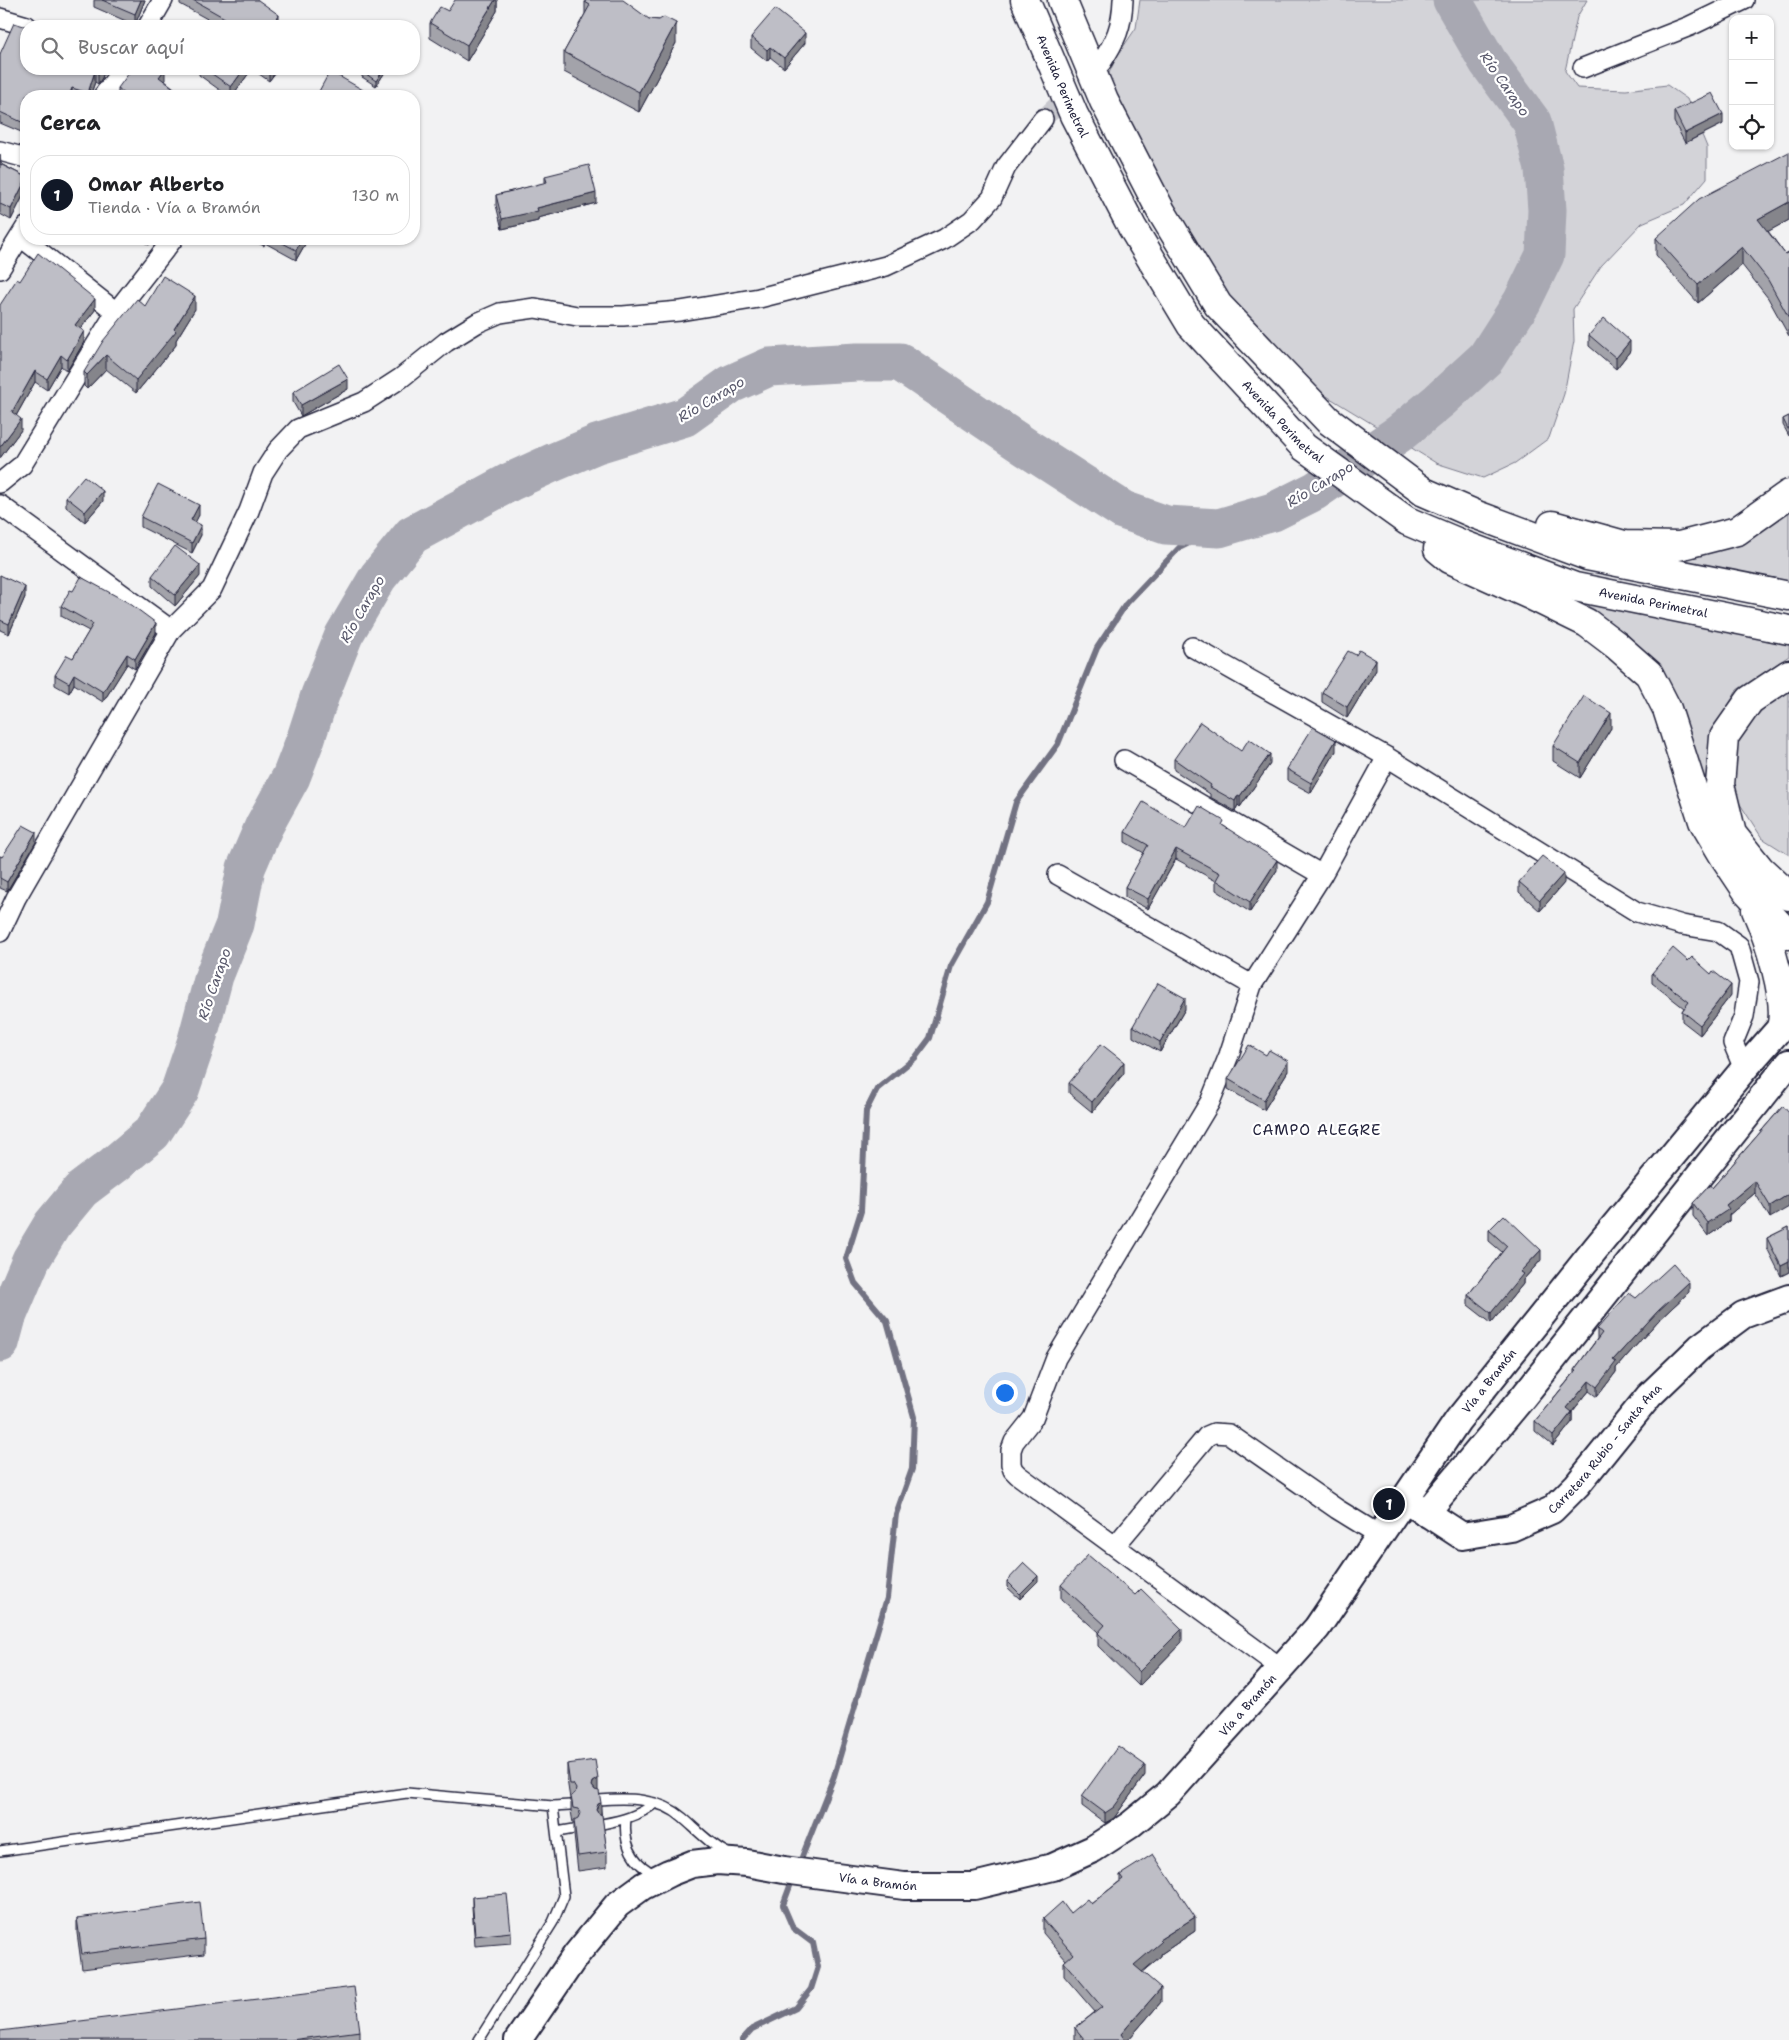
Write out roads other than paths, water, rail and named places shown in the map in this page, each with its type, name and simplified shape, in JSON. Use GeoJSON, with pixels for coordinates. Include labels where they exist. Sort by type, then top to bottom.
{"type":"FeatureCollection","features":[{"type":"Feature","properties":{"kind":"main road","name":"Avenida Perimetral"},"geometry":{"type":"LineString","coordinates":[[1025,0],[1074,115],[1132,227],[1191,325],[1304,447],[1407,521],[1464,545],[1575,586],[1789,630]]}},
{"type":"Feature","properties":{"kind":"main road"},"geometry":{"type":"LineString","coordinates":[[1062,0],[1104,101],[1161,211],[1218,306],[1328,420],[1424,492],[1477,515],[1587,556],[1789,596]]}},
{"type":"Feature","properties":{"kind":"main road"},"geometry":{"type":"LineString","coordinates":[[1424,492],[1624,545],[1679,546],[1737,530],[1789,494]]}},
{"type":"Feature","properties":{"kind":"main road"},"geometry":{"type":"LineString","coordinates":[[1407,521],[1450,559],[1586,623],[1616,645],[1649,674],[1667,709],[1703,821],[1725,858],[1754,880],[1789,896]]}},
{"type":"Feature","properties":{"kind":"main road"},"geometry":{"type":"LineString","coordinates":[[1789,674],[1750,700],[1724,737],[1720,785],[1732,834],[1754,880],[1789,935]]}},
{"type":"Feature","properties":{"kind":"main road"},"geometry":{"type":"LineString","coordinates":[[1754,880],[1789,878]]}},
{"type":"Feature","properties":{"kind":"main road"},"geometry":{"type":"LineString","coordinates":[[1754,880],[1782,989],[1785,1023]]}},
{"type":"Feature","properties":{"kind":"main road","name":"Vía a Bramón"},"geometry":{"type":"LineString","coordinates":[[1416,1506],[1458,1420],[1596,1248],[1744,1069],[1785,1023]]}},
{"type":"Feature","properties":{"kind":"main road","name":"Vía a Bramón"},"geometry":{"type":"LineString","coordinates":[[518,2040],[576,1955],[618,1905],[643,1886],[692,1864],[717,1861],[747,1863],[784,1870],[904,1886],[974,1886],[1053,1867],[1092,1849],[1130,1825],[1168,1794],[1317,1628],[1381,1536],[1416,1506],[1523,1397],[1789,1063]]}},
{"type":"Feature","properties":{"kind":"main road","name":"Carretera Rubio - Santa Ana"},"geometry":{"type":"LineString","coordinates":[[1416,1506],[1462,1536],[1511,1528],[1552,1510],[1577,1485],[1649,1396],[1700,1347],[1743,1315],[1789,1298]]}},
{"type":"Feature","properties":{"kind":"street"},"geometry":{"type":"LineString","coordinates":[[151,20],[163,0]]}},
{"type":"Feature","properties":{"kind":"street"},"geometry":{"type":"LineString","coordinates":[[1101,63],[1116,40],[1122,20],[1123,0]]}},
{"type":"Feature","properties":{"kind":"street"},"geometry":{"type":"LineString","coordinates":[[1583,68],[1690,26],[1744,0]]}},
{"type":"Feature","properties":{"kind":"street"},"geometry":{"type":"LineString","coordinates":[[0,18],[20,24]]}},
{"type":"Feature","properties":{"kind":"street"},"geometry":{"type":"LineString","coordinates":[[107,90],[119,75]]}},
{"type":"Feature","properties":{"kind":"street"},"geometry":{"type":"LineString","coordinates":[[0,932],[16,898],[170,630],[212,589],[248,511],[263,473],[278,450],[298,429],[364,402],[401,378],[446,342],[476,323],[500,312],[535,308],[577,316],[623,316],[680,312],[759,298],[886,266],[944,239],[972,220],[992,198],[1006,167],[1043,119]]}},
{"type":"Feature","properties":{"kind":"street"},"geometry":{"type":"LineString","coordinates":[[0,151],[20,156]]}},
{"type":"Feature","properties":{"kind":"street"},"geometry":{"type":"LineString","coordinates":[[0,269],[20,237]]}},
{"type":"Feature","properties":{"kind":"street"},"geometry":{"type":"LineString","coordinates":[[40,245],[116,312]]}},
{"type":"Feature","properties":{"kind":"street"},"geometry":{"type":"LineString","coordinates":[[0,483],[22,465],[116,312],[167,245]]}},
{"type":"Feature","properties":{"kind":"street"},"geometry":{"type":"LineString","coordinates":[[0,505],[170,630]]}},
{"type":"Feature","properties":{"kind":"street"},"geometry":{"type":"LineString","coordinates":[[1192,648],[1387,757],[1637,912],[1682,925],[1718,931],[1739,946],[1748,982],[1744,1016],[1733,1043],[1744,1069]]}},
{"type":"Feature","properties":{"kind":"street"},"geometry":{"type":"LineString","coordinates":[[1281,1668],[1018,1475],[1013,1470],[1011,1464],[1011,1450],[1014,1442],[1033,1418],[1056,1358],[1210,1102],[1229,1055],[1252,985],[1322,875],[1387,757]]}},
{"type":"Feature","properties":{"kind":"street"},"geometry":{"type":"LineString","coordinates":[[1124,760],[1322,875]]}},
{"type":"Feature","properties":{"kind":"street"},"geometry":{"type":"LineString","coordinates":[[1058,875],[1252,985]]}},
{"type":"Feature","properties":{"kind":"street"},"geometry":{"type":"LineString","coordinates":[[1115,1546],[1207,1436],[1220,1432],[1229,1434],[1337,1509],[1381,1536]]}},
{"type":"Feature","properties":{"kind":"lane"},"geometry":{"type":"LineString","coordinates":[[0,1851],[407,1793],[553,1806],[570,1805]]}},
{"type":"Feature","properties":{"kind":"lane"},"geometry":{"type":"LineString","coordinates":[[598,1800],[644,1799],[682,1816],[710,1843],[747,1863]]}},
{"type":"Feature","properties":{"kind":"lane"},"geometry":{"type":"LineString","coordinates":[[602,1824],[626,1819],[644,1812],[655,1804]]}},
{"type":"Feature","properties":{"kind":"lane"},"geometry":{"type":"LineString","coordinates":[[479,2040],[553,1922],[564,1896],[553,1806]]}},
{"type":"Feature","properties":{"kind":"lane"},"geometry":{"type":"LineString","coordinates":[[626,1819],[625,1831],[632,1855],[639,1864],[660,1877]]}},
{"type":"Feature","properties":{"kind":"lane"},"geometry":{"type":"LineString","coordinates":[[557,1832],[574,1829]]}},
{"type":"Feature","properties":{"kind":"waterway","name":"Río Carapo"},"geometry":{"type":"LineString","coordinates":[[0,1343],[7,1317],[31,1260],[52,1225],[81,1190],[152,1133],[180,1090],[197,1040],[214,976],[235,924],[246,868],[264,826],[291,777],[320,695],[344,635],[378,577],[412,535],[510,482],[552,463],[597,444],[685,417],[731,384],[769,367],[857,362],[900,362],[1123,510],[1166,525],[1219,528],[1273,512],[1315,491],[1400,433],[1439,401],[1486,358],[1522,302],[1545,255],[1547,210],[1544,169],[1532,122],[1488,62],[1452,0]]}},
{"type":"Feature","properties":{"kind":"waterway"},"geometry":{"type":"LineString","coordinates":[[798,1867],[834,1776],[887,1598],[896,1514],[912,1469],[914,1417],[887,1321],[855,1283],[846,1259],[861,1211],[866,1111],[877,1089],[915,1058],[930,1038],[951,966],[987,902],[1016,802],[1058,744],[1097,648],[1126,604],[1179,548],[1219,528]]}},
{"type":"Feature","properties":{"kind":"waterway"},"geometry":{"type":"LineString","coordinates":[[742,2040],[752,2029],[796,2008],[811,1989],[818,1967],[813,1943],[793,1928],[783,1905],[793,1878]]}},
{"type":"Feature","properties":{"kind":"tunnel"},"geometry":{"type":"LineString","coordinates":[[1043,119],[1100,64]]}},
{"type":"Feature","properties":{"kind":"place","name":"Omar Alberto"},"geometry":{"type":"Point","coordinates":[1389,1504]}},
{"type":"Feature","properties":{"kind":"district","name":"CAMPO ALEGRE"},"geometry":{"type":"Point","coordinates":[1317,1130]}}]}
